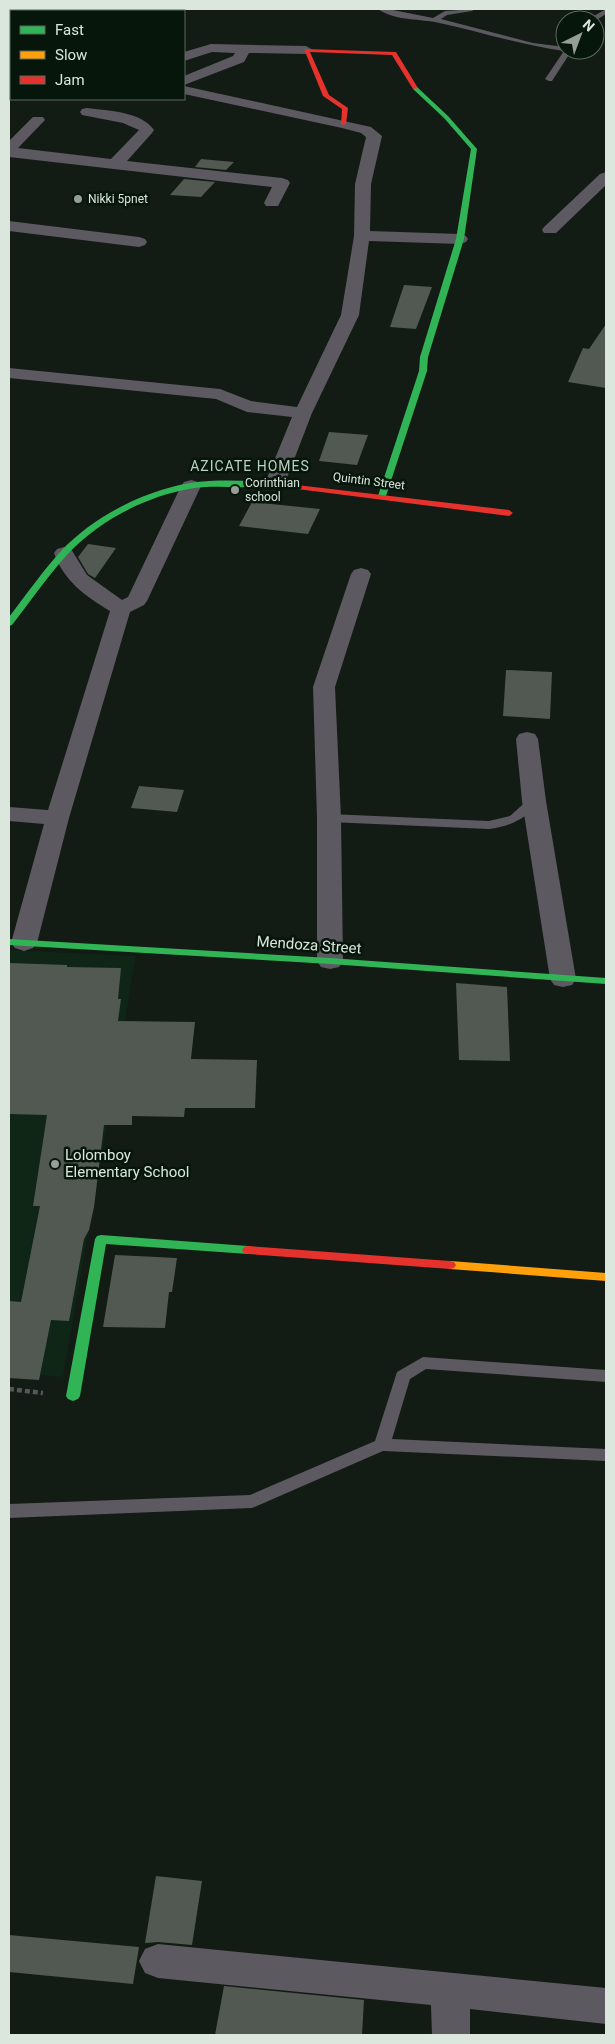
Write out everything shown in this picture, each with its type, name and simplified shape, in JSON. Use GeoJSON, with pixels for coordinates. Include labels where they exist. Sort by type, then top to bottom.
{"type":"FeatureCollection","features":[{"type":"Feature","properties":{"kind":"street"},"geometry":{"type":"LineString","coordinates":[[185,57],[211,48],[394,53],[416,90],[446,117],[474,149],[460,239],[424,357],[422,371],[382,496]]}},
{"type":"Feature","properties":{"kind":"street"},"geometry":{"type":"LineString","coordinates":[[185,81],[239,59],[244,48]]}},
{"type":"Feature","properties":{"kind":"street"},"geometry":{"type":"LineString","coordinates":[[306,50],[326,96],[345,108],[343,124]]}},
{"type":"Feature","properties":{"kind":"street"},"geometry":{"type":"LineString","coordinates":[[185,90],[343,124],[366,130],[374,136],[363,184],[362,236],[350,316],[303,413],[275,484]]}},
{"type":"Feature","properties":{"kind":"street"},"geometry":{"type":"LineString","coordinates":[[87,112],[136,122],[144,125],[147,130],[114,165]]}},
{"type":"Feature","properties":{"kind":"street"},"geometry":{"type":"LineString","coordinates":[[10,147],[38,120]]}},
{"type":"Feature","properties":{"kind":"street"},"geometry":{"type":"LineString","coordinates":[[10,147],[114,165],[282,183],[272,203]]}},
{"type":"Feature","properties":{"kind":"street"},"geometry":{"type":"LineString","coordinates":[[550,230],[606,177]]}},
{"type":"Feature","properties":{"kind":"street"},"geometry":{"type":"LineString","coordinates":[[9,226],[139,242]]}},
{"type":"Feature","properties":{"kind":"street"},"geometry":{"type":"LineString","coordinates":[[362,236],[460,239]]}},
{"type":"Feature","properties":{"kind":"street"},"geometry":{"type":"LineString","coordinates":[[9,373],[220,394],[247,406],[303,413]]}},
{"type":"Feature","properties":{"kind":"street","name":"Quintin Street"},"geometry":{"type":"LineString","coordinates":[[9,623],[64,553],[80,538],[134,503],[163,492],[191,486],[275,484],[509,513]]}},
{"type":"Feature","properties":{"kind":"street"},"geometry":{"type":"LineString","coordinates":[[16,943],[122,609],[137,601],[191,486]]}},
{"type":"Feature","properties":{"kind":"street"},"geometry":{"type":"LineString","coordinates":[[64,553],[68,566],[80,580],[93,592],[122,609]]}},
{"type":"Feature","properties":{"kind":"street"},"geometry":{"type":"LineString","coordinates":[[330,961],[329,818],[324,687],[360,574]]}},
{"type":"Feature","properties":{"kind":"street"},"geometry":{"type":"LineString","coordinates":[[527,738],[534,801],[563,979]]}},
{"type":"Feature","properties":{"kind":"street"},"geometry":{"type":"LineString","coordinates":[[9,814],[57,818]]}},
{"type":"Feature","properties":{"kind":"street","name":"Mendoza Street"},"geometry":{"type":"LineString","coordinates":[[16,943],[330,961],[606,981]]}},
{"type":"Feature","properties":{"kind":"street"},"geometry":{"type":"LineString","coordinates":[[73,1396],[101,1239],[606,1277]]}},
{"type":"Feature","properties":{"kind":"street"},"geometry":{"type":"LineString","coordinates":[[158,1961],[450,1988],[606,2006]]}},
{"type":"Feature","properties":{"kind":"street"},"geometry":{"type":"LineString","coordinates":[[450,1988],[450,2035]]}},
{"type":"Feature","properties":{"kind":"lane"},"geometry":{"type":"LineString","coordinates":[[382,9],[397,14],[439,21],[533,45],[555,48]]}},
{"type":"Feature","properties":{"kind":"lane"},"geometry":{"type":"LineString","coordinates":[[439,21],[436,19],[445,13],[472,9]]}},
{"type":"Feature","properties":{"kind":"lane"},"geometry":{"type":"LineString","coordinates":[[549,79],[560,60]]}},
{"type":"Feature","properties":{"kind":"lane"},"geometry":{"type":"LineString","coordinates":[[329,818],[489,825],[508,822],[520,815],[534,801]]}},
{"type":"Feature","properties":{"kind":"lane"},"geometry":{"type":"LineString","coordinates":[[382,1446],[403,1376],[423,1363],[606,1376]]}},
{"type":"Feature","properties":{"kind":"lane"},"geometry":{"type":"LineString","coordinates":[[9,1511],[252,1501],[382,1446],[606,1455]]}},
{"type":"Feature","properties":{"kind":"shaded area","name":"Lolomboy Elementary School"},"geometry":{"type":"Polygon","coordinates":[[[9,950],[136,956],[63,1377],[9,1372],[9,950]]]}},
{"type":"Feature","properties":{"kind":"building"},"geometry":{"type":"Polygon","coordinates":[[[201,159],[234,162],[226,170],[195,167],[201,159]]]}},
{"type":"Feature","properties":{"kind":"building"},"geometry":{"type":"Polygon","coordinates":[[[184,179],[215,182],[201,197],[170,195],[184,179]]]}},
{"type":"Feature","properties":{"kind":"building"},"geometry":{"type":"Polygon","coordinates":[[[404,285],[432,287],[416,329],[390,327],[404,285]]]}},
{"type":"Feature","properties":{"kind":"building"},"geometry":{"type":"Polygon","coordinates":[[[606,324],[606,388],[568,382],[583,348],[589,349],[606,324]]]}},
{"type":"Feature","properties":{"kind":"building"},"geometry":{"type":"Polygon","coordinates":[[[329,432],[368,435],[357,465],[319,461],[329,432]]]}},
{"type":"Feature","properties":{"kind":"building"},"geometry":{"type":"Polygon","coordinates":[[[252,502],[320,509],[308,534],[239,526],[252,502]]]}},
{"type":"Feature","properties":{"kind":"building"},"geometry":{"type":"Polygon","coordinates":[[[88,544],[116,548],[95,578],[88,574],[78,557],[88,544]]]}},
{"type":"Feature","properties":{"kind":"building"},"geometry":{"type":"Polygon","coordinates":[[[506,670],[552,672],[550,719],[503,716],[506,670]]]}},
{"type":"Feature","properties":{"kind":"building"},"geometry":{"type":"Polygon","coordinates":[[[139,786],[184,790],[177,812],[131,808],[139,786]]]}},
{"type":"Feature","properties":{"kind":"building","name":"Lolomboy Elementary School"},"geometry":{"type":"Polygon","coordinates":[[[9,963],[121,968],[118,999],[121,999],[118,1021],[195,1022],[191,1059],[257,1060],[255,1108],[185,1108],[184,1117],[132,1116],[132,1125],[104,1125],[94,1207],[89,1230],[84,1239],[69,1321],[51,1320],[39,1380],[9,1378],[9,1301],[21,1302],[40,1206],[33,1206],[47,1115],[9,1114],[9,963]]]}},
{"type":"Feature","properties":{"kind":"building"},"geometry":{"type":"Polygon","coordinates":[[[456,983],[507,987],[510,1061],[459,1060],[456,983]]]}},
{"type":"Feature","properties":{"kind":"building"},"geometry":{"type":"Polygon","coordinates":[[[115,1255],[177,1258],[172,1292],[169,1292],[165,1328],[103,1327],[115,1255]]]}},
{"type":"Feature","properties":{"kind":"building"},"geometry":{"type":"Polygon","coordinates":[[[156,1876],[202,1881],[192,1945],[158,1942],[145,1943],[156,1876]]]}},
{"type":"Feature","properties":{"kind":"building"},"geometry":{"type":"Polygon","coordinates":[[[9,1935],[139,1947],[133,1984],[9,1972],[9,1935]]]}},
{"type":"Feature","properties":{"kind":"building"},"geometry":{"type":"Polygon","coordinates":[[[224,1986],[364,2000],[362,2035],[215,2035],[224,1986]]]}},
{"type":"Feature","properties":{"kind":"traffic: fast"},"geometry":{"type":"LineString","coordinates":[[382,496],[423,371],[424,357],[460,239],[474,149],[446,117],[415,88]]}},
{"type":"Feature","properties":{"kind":"traffic: fast"},"geometry":{"type":"LineString","coordinates":[[9,623],[63,554],[75,542],[104,520],[138,502],[189,486],[266,483]]}},
{"type":"Feature","properties":{"kind":"traffic: fast"},"geometry":{"type":"LineString","coordinates":[[9,942],[330,961],[606,981]]}},
{"type":"Feature","properties":{"kind":"traffic: fast"},"geometry":{"type":"LineString","coordinates":[[73,1396],[101,1239],[248,1250]]}},
{"type":"Feature","properties":{"kind":"traffic: slow"},"geometry":{"type":"LineString","coordinates":[[450,1265],[606,1277]]}},
{"type":"Feature","properties":{"kind":"traffic: jam"},"geometry":{"type":"LineString","coordinates":[[343,124],[345,108],[326,96],[306,50],[394,53],[415,88]]}},
{"type":"Feature","properties":{"kind":"traffic: jam"},"geometry":{"type":"LineString","coordinates":[[266,483],[509,513]]}},
{"type":"Feature","properties":{"kind":"traffic: jam"},"geometry":{"type":"LineString","coordinates":[[248,1250],[450,1265]]}},
{"type":"Feature","properties":{"kind":"place","name":"Nikki 5pnet"},"geometry":{"type":"Point","coordinates":[78,199]}},
{"type":"Feature","properties":{"kind":"place","name":"Corinthian school"},"geometry":{"type":"Point","coordinates":[235,490]}},
{"type":"Feature","properties":{"kind":"place","name":"Lolomboy Elementary School"},"geometry":{"type":"Point","coordinates":[55,1164]}},
{"type":"Feature","properties":{"kind":"district","name":"AZICATE HOMES"},"geometry":{"type":"Point","coordinates":[250,466]}}]}
